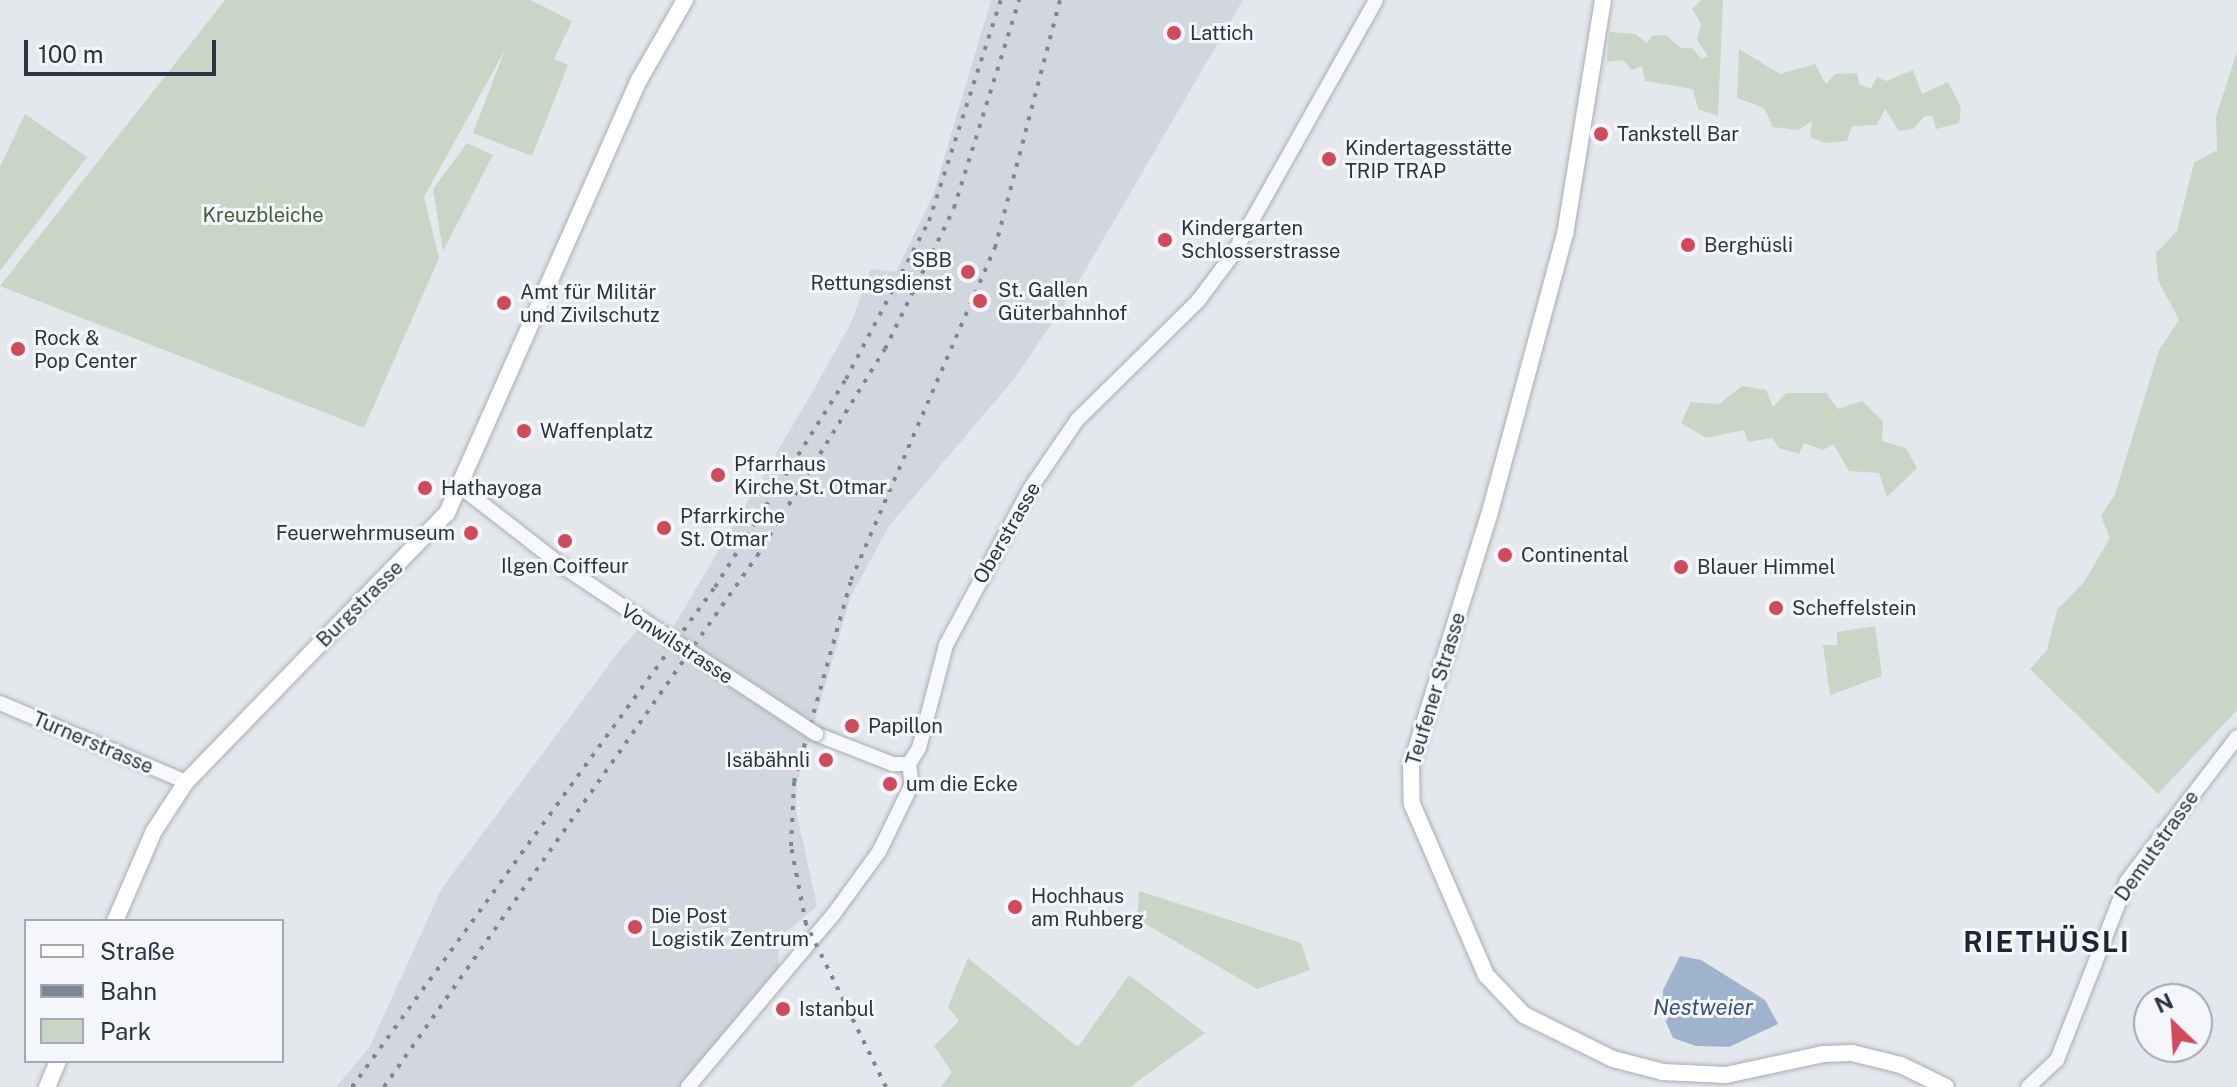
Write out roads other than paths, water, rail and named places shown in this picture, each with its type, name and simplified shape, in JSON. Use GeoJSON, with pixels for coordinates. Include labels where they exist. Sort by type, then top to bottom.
{"type":"FeatureCollection","features":[{"type":"Feature","properties":{"kind":"main road","name":"Burgstrasse"},"geometry":{"type":"LineString","coordinates":[[116,919],[150,839],[186,782],[436,527],[462,488],[639,80],[685,0]]}},
{"type":"Feature","properties":{"kind":"main road","name":"Teufener Strasse"},"geometry":{"type":"LineString","coordinates":[[1603,0],[1565,234],[1489,515],[1411,765],[1412,804],[1490,983],[1533,1019],[1613,1059],[1663,1072],[1726,1075],[1823,1054],[1852,1053],[1901,1065],[1946,1087]]}},
{"type":"Feature","properties":{"kind":"main road"},"geometry":{"type":"LineString","coordinates":[[47,1087],[57,1063]]}},
{"type":"Feature","properties":{"kind":"street","name":"Oberstrasse"},"geometry":{"type":"LineString","coordinates":[[688,1087],[833,915],[879,852],[912,784],[909,764],[919,748],[946,645],[1030,489],[1077,420],[1198,301],[1233,254],[1376,0]]}},
{"type":"Feature","properties":{"kind":"street","name":"Vonwilstrasse"},"geometry":{"type":"LineString","coordinates":[[462,488],[561,565],[816,734],[893,764],[909,764]]}},
{"type":"Feature","properties":{"kind":"street","name":"Turnerstrasse"},"geometry":{"type":"LineString","coordinates":[[0,703],[186,782]]}},
{"type":"Feature","properties":{"kind":"street","name":"Demutstrasse"},"geometry":{"type":"LineString","coordinates":[[2028,1087],[2057,1060],[2127,881],[2237,737]]}},
{"type":"Feature","properties":{"kind":"water","name":"Nestweier"},"geometry":{"type":"Polygon","coordinates":[[[1680,956],[1701,960],[1765,1000],[1778,1024],[1729,1047],[1696,1046],[1673,1038],[1662,1013],[1663,990],[1680,956]]]}},
{"type":"Feature","properties":{"kind":"railway"},"geometry":{"type":"LineString","coordinates":[[352,1087],[715,587],[846,379],[929,221],[1001,0]]}},
{"type":"Feature","properties":{"kind":"railway"},"geometry":{"type":"LineString","coordinates":[[384,1087],[757,556],[885,349],[954,208],[1019,0]]}},
{"type":"Feature","properties":{"kind":"railway"},"geometry":{"type":"LineString","coordinates":[[886,1087],[806,924],[791,846],[794,782],[851,580],[995,248],[1060,0]]}},
{"type":"Feature","properties":{"kind":"place","name":"Lattich"},"geometry":{"type":"Point","coordinates":[1174,33]}},
{"type":"Feature","properties":{"kind":"place","name":"Tankstell Bar"},"geometry":{"type":"Point","coordinates":[1601,134]}},
{"type":"Feature","properties":{"kind":"place","name":"Kindertagesstätte TRIP TRAP"},"geometry":{"type":"Point","coordinates":[1329,159]}},
{"type":"Feature","properties":{"kind":"place","name":"Kindergarten Schlosserstrasse"},"geometry":{"type":"Point","coordinates":[1165,240]}},
{"type":"Feature","properties":{"kind":"place","name":"Berghüsli"},"geometry":{"type":"Point","coordinates":[1688,245]}},
{"type":"Feature","properties":{"kind":"place","name":"SBB Rettungsdienst"},"geometry":{"type":"Point","coordinates":[968,272]}},
{"type":"Feature","properties":{"kind":"place","name":"St. Gallen Güterbahnhof"},"geometry":{"type":"Point","coordinates":[980,301]}},
{"type":"Feature","properties":{"kind":"place","name":"Amt für Militär und Zivilschutz"},"geometry":{"type":"Point","coordinates":[504,303]}},
{"type":"Feature","properties":{"kind":"place","name":"Rock & Pop Center"},"geometry":{"type":"Point","coordinates":[18,349]}},
{"type":"Feature","properties":{"kind":"place","name":"Waffenplatz"},"geometry":{"type":"Point","coordinates":[524,431]}},
{"type":"Feature","properties":{"kind":"place","name":"Pfarrhaus Kirche St. Otmar"},"geometry":{"type":"Point","coordinates":[718,475]}},
{"type":"Feature","properties":{"kind":"place","name":"Hathayoga"},"geometry":{"type":"Point","coordinates":[425,488]}},
{"type":"Feature","properties":{"kind":"place","name":"Pfarrkirche St. Otmar"},"geometry":{"type":"Point","coordinates":[664,528]}},
{"type":"Feature","properties":{"kind":"place","name":"Feuerwehrmuseum"},"geometry":{"type":"Point","coordinates":[471,533]}},
{"type":"Feature","properties":{"kind":"place","name":"Ilgen Coiffeur"},"geometry":{"type":"Point","coordinates":[565,541]}},
{"type":"Feature","properties":{"kind":"place","name":"Continental"},"geometry":{"type":"Point","coordinates":[1505,555]}},
{"type":"Feature","properties":{"kind":"place","name":"Blauer Himmel"},"geometry":{"type":"Point","coordinates":[1681,567]}},
{"type":"Feature","properties":{"kind":"place","name":"Scheffelstein"},"geometry":{"type":"Point","coordinates":[1776,608]}},
{"type":"Feature","properties":{"kind":"place","name":"Papillon"},"geometry":{"type":"Point","coordinates":[852,726]}},
{"type":"Feature","properties":{"kind":"place","name":"Isäbähnli"},"geometry":{"type":"Point","coordinates":[826,760]}},
{"type":"Feature","properties":{"kind":"place","name":"um die Ecke"},"geometry":{"type":"Point","coordinates":[890,784]}},
{"type":"Feature","properties":{"kind":"place","name":"Hochhaus am Ruhberg"},"geometry":{"type":"Point","coordinates":[1015,907]}},
{"type":"Feature","properties":{"kind":"place","name":"Die Post Logistik Zentrum"},"geometry":{"type":"Point","coordinates":[635,927]}},
{"type":"Feature","properties":{"kind":"place","name":"Istanbul"},"geometry":{"type":"Point","coordinates":[783,1009]}},
{"type":"Feature","properties":{"kind":"district","name":"RIETHÜSLI"},"geometry":{"type":"Point","coordinates":[2047,942]}},
{"type":"Feature","properties":{"kind":"park label","name":"Kreuzbleiche"},"geometry":{"type":"Point","coordinates":[263,215]}}]}
